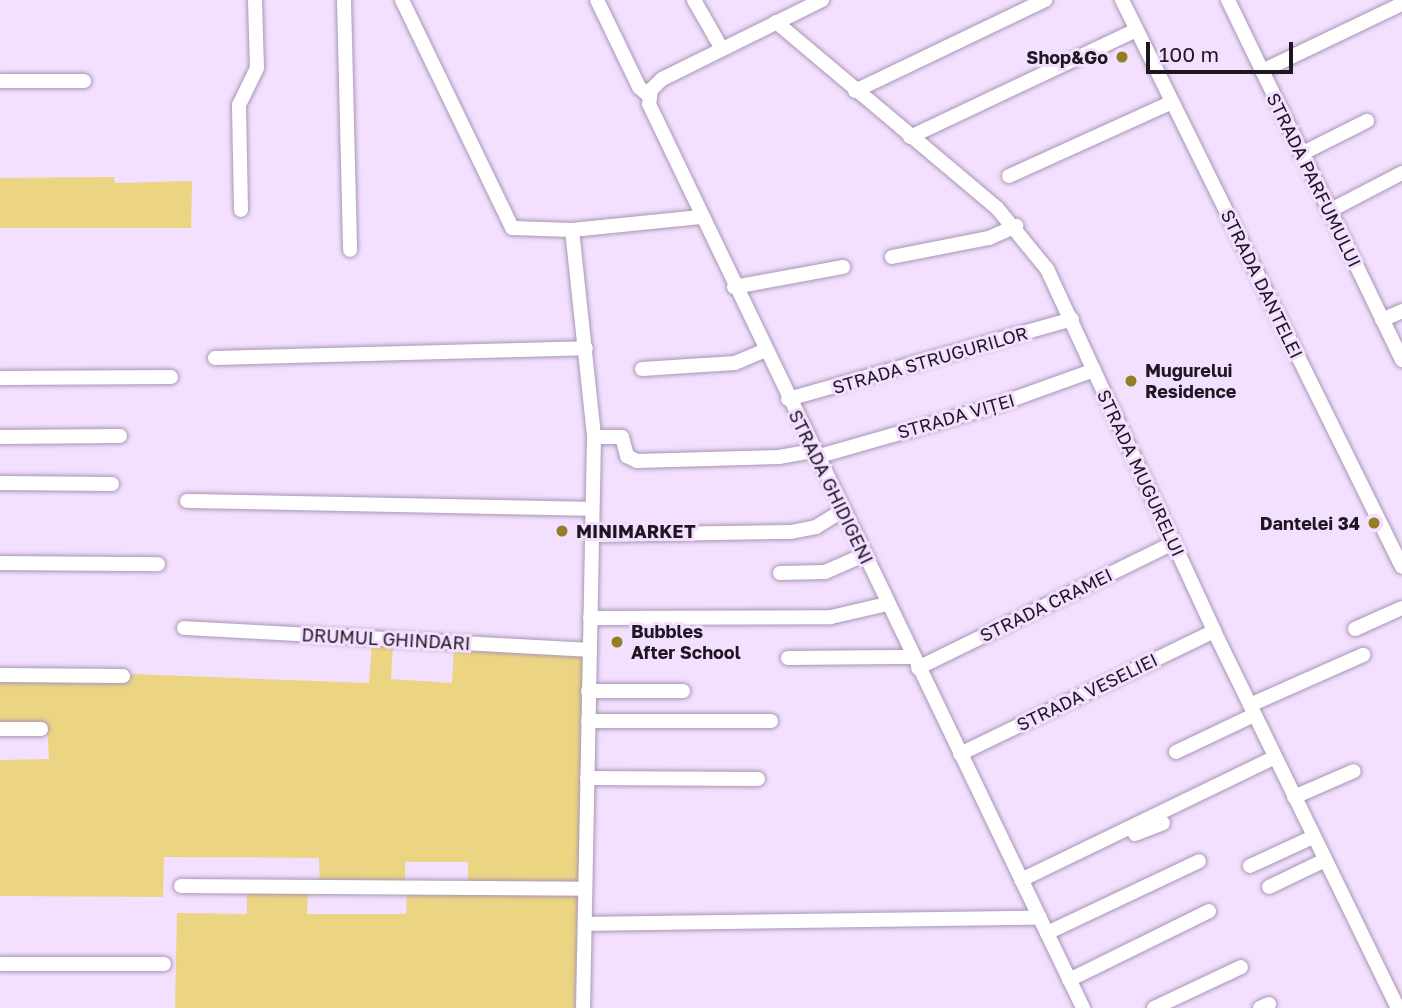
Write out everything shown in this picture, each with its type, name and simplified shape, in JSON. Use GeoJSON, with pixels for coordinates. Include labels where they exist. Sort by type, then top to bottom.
{"type":"FeatureCollection","features":[{"type":"Feature","properties":{"kind":"street"},"geometry":{"type":"LineString","coordinates":[[241,210],[239,104],[257,68],[255,0]]}},
{"type":"Feature","properties":{"kind":"street"},"geometry":{"type":"LineString","coordinates":[[344,0],[350,250]]}},
{"type":"Feature","properties":{"kind":"street"},"geometry":{"type":"LineString","coordinates":[[402,0],[512,228],[572,230],[700,217]]}},
{"type":"Feature","properties":{"kind":"street"},"geometry":{"type":"LineString","coordinates":[[597,0],[639,87],[650,97],[662,79],[822,0]]}},
{"type":"Feature","properties":{"kind":"street"},"geometry":{"type":"LineString","coordinates":[[694,0],[722,49]]}},
{"type":"Feature","properties":{"kind":"street"},"geometry":{"type":"LineString","coordinates":[[855,91],[1045,0]]}},
{"type":"Feature","properties":{"kind":"street","name":"STRADA DANTELEI"},"geometry":{"type":"LineString","coordinates":[[1122,0],[1402,567]]}},
{"type":"Feature","properties":{"kind":"street","name":"STRADA PARFUMULUI"},"geometry":{"type":"LineString","coordinates":[[1228,0],[1402,360]]}},
{"type":"Feature","properties":{"kind":"street"},"geometry":{"type":"LineString","coordinates":[[1262,71],[1402,4]]}},
{"type":"Feature","properties":{"kind":"street","name":"STRADA MUGURELUI"},"geometry":{"type":"LineString","coordinates":[[776,22],[1016,226],[1047,269],[1214,631],[1396,1007]]}},
{"type":"Feature","properties":{"kind":"street"},"geometry":{"type":"LineString","coordinates":[[910,137],[1136,30]]}},
{"type":"Feature","properties":{"kind":"street"},"geometry":{"type":"LineString","coordinates":[[0,81],[84,81]]}},
{"type":"Feature","properties":{"kind":"street","name":"STRADA GHIDIGENI"},"geometry":{"type":"LineString","coordinates":[[650,97],[651,114],[1083,1008]]}},
{"type":"Feature","properties":{"kind":"street"},"geometry":{"type":"LineString","coordinates":[[1009,176],[1172,102]]}},
{"type":"Feature","properties":{"kind":"street"},"geometry":{"type":"LineString","coordinates":[[1301,154],[1367,121]]}},
{"type":"Feature","properties":{"kind":"street"},"geometry":{"type":"LineString","coordinates":[[1329,211],[1402,173]]}},
{"type":"Feature","properties":{"kind":"street"},"geometry":{"type":"LineString","coordinates":[[892,257],[989,238],[1016,226]]}},
{"type":"Feature","properties":{"kind":"street"},"geometry":{"type":"LineString","coordinates":[[572,230],[594,437],[583,1008]]}},
{"type":"Feature","properties":{"kind":"street"},"geometry":{"type":"LineString","coordinates":[[734,287],[844,267]]}},
{"type":"Feature","properties":{"kind":"street"},"geometry":{"type":"LineString","coordinates":[[1382,320],[1402,311]]}},
{"type":"Feature","properties":{"kind":"street","name":"STRADA STRUGURILOR"},"geometry":{"type":"LineString","coordinates":[[788,399],[1072,319]]}},
{"type":"Feature","properties":{"kind":"street"},"geometry":{"type":"LineString","coordinates":[[215,358],[586,348]]}},
{"type":"Feature","properties":{"kind":"street"},"geometry":{"type":"LineString","coordinates":[[642,369],[735,363],[765,350]]}},
{"type":"Feature","properties":{"kind":"street","name":"STRADA VIȚEI"},"geometry":{"type":"LineString","coordinates":[[815,454],[997,405],[1094,370]]}},
{"type":"Feature","properties":{"kind":"street"},"geometry":{"type":"LineString","coordinates":[[0,378],[171,377]]}},
{"type":"Feature","properties":{"kind":"street"},"geometry":{"type":"LineString","coordinates":[[0,437],[120,436]]}},
{"type":"Feature","properties":{"kind":"street"},"geometry":{"type":"LineString","coordinates":[[594,437],[622,437],[627,456],[637,461],[815,454]]}},
{"type":"Feature","properties":{"kind":"street"},"geometry":{"type":"LineString","coordinates":[[0,483],[111,484]]}},
{"type":"Feature","properties":{"kind":"street"},"geometry":{"type":"LineString","coordinates":[[187,501],[592,509]]}},
{"type":"Feature","properties":{"kind":"street"},"geometry":{"type":"LineString","coordinates":[[592,535],[801,531],[842,511]]}},
{"type":"Feature","properties":{"kind":"street","name":"STRADA CRAMEI"},"geometry":{"type":"LineString","coordinates":[[916,662],[1173,543]]}},
{"type":"Feature","properties":{"kind":"street"},"geometry":{"type":"LineString","coordinates":[[780,573],[825,572],[864,555]]}},
{"type":"Feature","properties":{"kind":"street"},"geometry":{"type":"LineString","coordinates":[[0,563],[158,564]]}},
{"type":"Feature","properties":{"kind":"street"},"geometry":{"type":"LineString","coordinates":[[590,618],[831,617],[887,604]]}},
{"type":"Feature","properties":{"kind":"street"},"geometry":{"type":"LineString","coordinates":[[1355,629],[1402,608]]}},
{"type":"Feature","properties":{"kind":"street","name":"DRUMUL GHINDARI"},"geometry":{"type":"LineString","coordinates":[[184,628],[589,650]]}},
{"type":"Feature","properties":{"kind":"street","name":"STRADA VESELIEI"},"geometry":{"type":"LineString","coordinates":[[960,754],[1214,631]]}},
{"type":"Feature","properties":{"kind":"street"},"geometry":{"type":"LineString","coordinates":[[1176,752],[1252,710],[1363,655]]}},
{"type":"Feature","properties":{"kind":"street"},"geometry":{"type":"LineString","coordinates":[[789,658],[916,662]]}},
{"type":"Feature","properties":{"kind":"street"},"geometry":{"type":"LineString","coordinates":[[0,675],[123,676]]}},
{"type":"Feature","properties":{"kind":"street"},"geometry":{"type":"LineString","coordinates":[[589,691],[683,691]]}},
{"type":"Feature","properties":{"kind":"street"},"geometry":{"type":"LineString","coordinates":[[588,721],[771,721]]}},
{"type":"Feature","properties":{"kind":"street"},"geometry":{"type":"LineString","coordinates":[[0,729],[41,729]]}},
{"type":"Feature","properties":{"kind":"street"},"geometry":{"type":"LineString","coordinates":[[1023,883],[1275,757]]}},
{"type":"Feature","properties":{"kind":"street"},"geometry":{"type":"LineString","coordinates":[[1294,797],[1354,771]]}},
{"type":"Feature","properties":{"kind":"street"},"geometry":{"type":"LineString","coordinates":[[587,778],[758,779]]}},
{"type":"Feature","properties":{"kind":"street"},"geometry":{"type":"LineString","coordinates":[[1023,883],[1163,823]]}},
{"type":"Feature","properties":{"kind":"street"},"geometry":{"type":"LineString","coordinates":[[1250,866],[1313,837]]}},
{"type":"Feature","properties":{"kind":"street"},"geometry":{"type":"LineString","coordinates":[[1269,887],[1325,860]]}},
{"type":"Feature","properties":{"kind":"street"},"geometry":{"type":"LineString","coordinates":[[1047,933],[1199,861]]}},
{"type":"Feature","properties":{"kind":"street"},"geometry":{"type":"LineString","coordinates":[[181,886],[585,889]]}},
{"type":"Feature","properties":{"kind":"street"},"geometry":{"type":"LineString","coordinates":[[1069,980],[1209,911]]}},
{"type":"Feature","properties":{"kind":"street"},"geometry":{"type":"LineString","coordinates":[[585,924],[1040,918]]}},
{"type":"Feature","properties":{"kind":"street"},"geometry":{"type":"LineString","coordinates":[[0,964],[164,964]]}},
{"type":"Feature","properties":{"kind":"street"},"geometry":{"type":"LineString","coordinates":[[1154,1008],[1241,967]]}},
{"type":"Feature","properties":{"kind":"shaded area"},"geometry":{"type":"Polygon","coordinates":[[[114,177],[115,183],[192,181],[191,228],[0,228],[0,178],[114,177]]]}},
{"type":"Feature","properties":{"kind":"shaded area"},"geometry":{"type":"Polygon","coordinates":[[[372,643],[393,645],[391,679],[452,683],[454,648],[584,656],[575,1008],[175,1008],[177,913],[247,914],[247,893],[308,892],[307,914],[406,914],[407,894],[468,894],[468,862],[405,862],[405,884],[320,883],[319,858],[164,857],[163,897],[0,896],[0,760],[49,759],[47,724],[0,723],[0,680],[130,681],[131,674],[369,683],[372,643]]]}},
{"type":"Feature","properties":{"kind":"place","name":"Shop&Go"},"geometry":{"type":"Point","coordinates":[1122,57]}},
{"type":"Feature","properties":{"kind":"place","name":"Mugurelui Residence"},"geometry":{"type":"Point","coordinates":[1131,381]}},
{"type":"Feature","properties":{"kind":"place","name":"Dantelei 34"},"geometry":{"type":"Point","coordinates":[1374,523]}},
{"type":"Feature","properties":{"kind":"place","name":"MINIMARKET"},"geometry":{"type":"Point","coordinates":[562,531]}},
{"type":"Feature","properties":{"kind":"place","name":"Bubbles After School"},"geometry":{"type":"Point","coordinates":[617,642]}}]}
